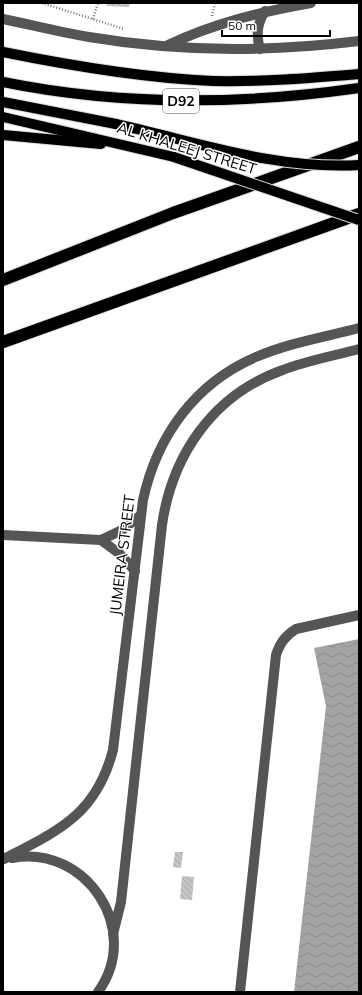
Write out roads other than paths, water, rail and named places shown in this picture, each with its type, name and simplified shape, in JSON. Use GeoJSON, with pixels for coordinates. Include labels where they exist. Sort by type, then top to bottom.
{"type":"FeatureCollection","features":[{"type":"Feature","properties":{"kind":"highway"},"geometry":{"type":"LineString","coordinates":[[3,280],[173,213],[359,148]]}},
{"type":"Feature","properties":{"kind":"highway"},"geometry":{"type":"LineString","coordinates":[[3,342],[359,214]]}},
{"type":"Feature","properties":{"kind":"main road"},"geometry":{"type":"LineString","coordinates":[[3,52],[91,69],[173,78],[254,81],[359,74]]}},
{"type":"Feature","properties":{"kind":"main road","name":"AL KHALEEJ STREET"},"geometry":{"type":"LineString","coordinates":[[3,82],[93,96],[172,101],[251,100],[359,88]]}},
{"type":"Feature","properties":{"kind":"main road","name":"AL KHALEEJ STREET"},"geometry":{"type":"LineString","coordinates":[[3,102],[116,124],[271,160],[304,164],[359,165]]}},
{"type":"Feature","properties":{"kind":"main road","name":"AL KHALEEJ STREET"},"geometry":{"type":"LineString","coordinates":[[3,117],[137,147],[174,157],[359,220]]}},
{"type":"Feature","properties":{"kind":"main road"},"geometry":{"type":"LineString","coordinates":[[3,136],[137,147]]}},
{"type":"Feature","properties":{"kind":"street"},"geometry":{"type":"LineString","coordinates":[[166,46],[215,26],[265,11],[311,3]]}},
{"type":"Feature","properties":{"kind":"street"},"geometry":{"type":"LineString","coordinates":[[260,49],[258,41],[258,25],[265,11]]}},
{"type":"Feature","properties":{"kind":"street"},"geometry":{"type":"LineString","coordinates":[[3,19],[89,37],[166,46],[260,49],[359,41]]}},
{"type":"Feature","properties":{"kind":"street","name":"JUMEIRA STREET"},"geometry":{"type":"LineString","coordinates":[[4,859],[67,824],[89,803],[104,778],[113,750],[141,515],[147,481],[161,445],[182,413],[208,386],[240,364],[275,350],[359,328]]}},
{"type":"Feature","properties":{"kind":"street"},"geometry":{"type":"LineString","coordinates":[[98,992],[112,962],[113,934],[121,902],[162,525],[169,489],[175,471],[190,444],[204,424],[217,411],[246,388],[279,371],[359,349]]}},
{"type":"Feature","properties":{"kind":"street"},"geometry":{"type":"LineString","coordinates":[[3,534],[101,540],[122,530],[141,515]]}},
{"type":"Feature","properties":{"kind":"street"},"geometry":{"type":"LineString","coordinates":[[101,540],[120,554],[135,571]]}},
{"type":"Feature","properties":{"kind":"street"},"geometry":{"type":"LineString","coordinates":[[240,992],[276,655],[279,647],[289,634],[296,629],[359,615]]}},
{"type":"Feature","properties":{"kind":"street"},"geometry":{"type":"LineString","coordinates":[[4,859],[18,856],[38,857],[58,862],[70,868],[91,885],[100,896],[106,908],[113,934]]}},
{"type":"Feature","properties":{"kind":"street"},"geometry":{"type":"LineString","coordinates":[[107,975],[109,992]]}},
{"type":"Feature","properties":{"kind":"water"},"geometry":{"type":"Polygon","coordinates":[[[359,639],[359,992],[294,992],[326,706],[314,648],[359,639]]]}}]}
